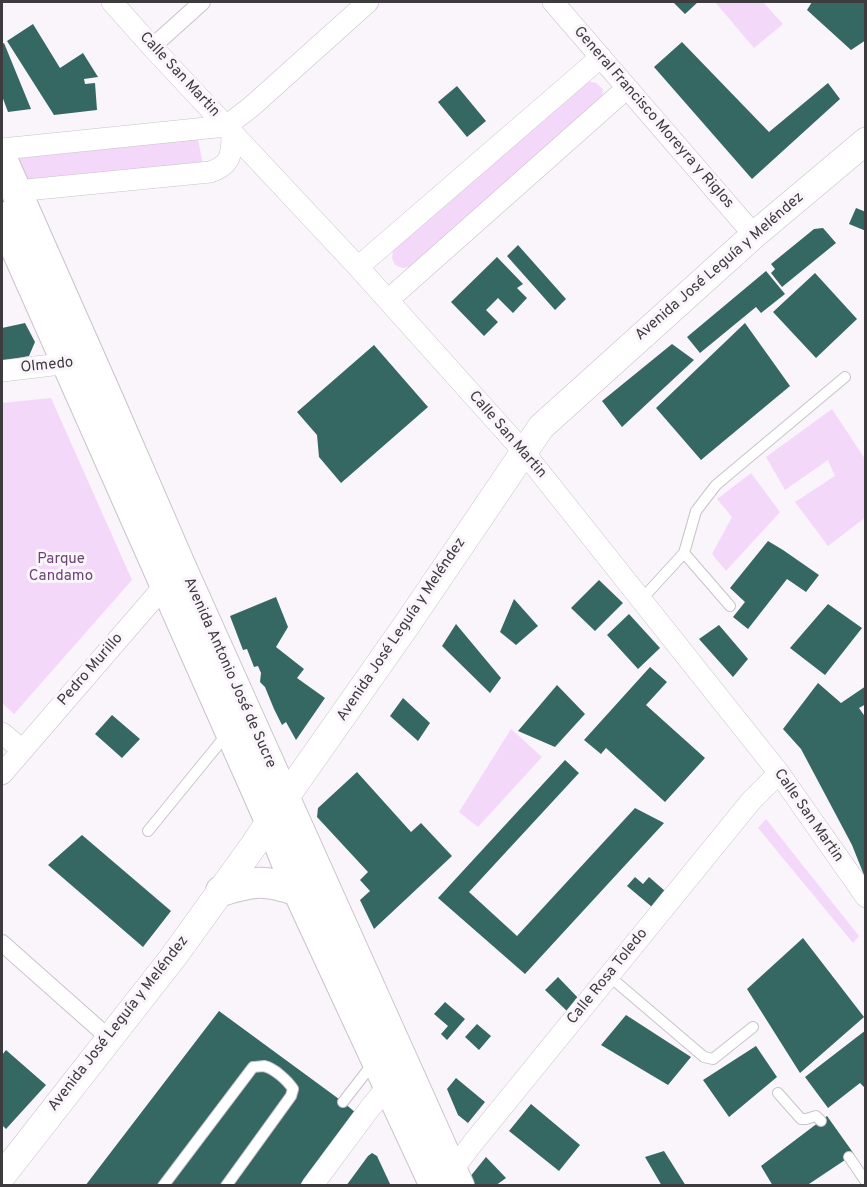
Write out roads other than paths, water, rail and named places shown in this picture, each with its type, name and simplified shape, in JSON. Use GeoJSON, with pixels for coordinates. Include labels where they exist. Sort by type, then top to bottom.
{"type":"FeatureCollection","features":[{"type":"Feature","properties":{"kind":"main road","name":"Avenida Antonio José de Sucre"},"geometry":{"type":"LineString","coordinates":[[2,159],[9,192],[79,362],[278,810],[447,1182]]}},
{"type":"Feature","properties":{"kind":"main road","name":"Avenida Antonio José de Sucre"},"geometry":{"type":"LineString","coordinates":[[2,217],[79,362]]}},
{"type":"Feature","properties":{"kind":"main road","name":"Avenida Antonio José de Sucre"},"geometry":{"type":"LineString","coordinates":[[173,576],[230,731],[278,810],[298,891],[389,1085],[447,1182]]}},
{"type":"Feature","properties":{"kind":"main road"},"geometry":{"type":"LineString","coordinates":[[221,891],[246,883],[261,882],[278,884],[298,891]]}},
{"type":"Feature","properties":{"kind":"street","name":"Calle San Martin"},"geometry":{"type":"LineString","coordinates":[[112,2],[358,267],[523,451],[779,773],[866,897]]}},
{"type":"Feature","properties":{"kind":"street"},"geometry":{"type":"LineString","coordinates":[[152,47],[202,2]]}},
{"type":"Feature","properties":{"kind":"street"},"geometry":{"type":"LineString","coordinates":[[2,149],[229,129],[251,106],[368,2]]}},
{"type":"Feature","properties":{"kind":"street","name":"General Francisco Moreyra y Riglos"},"geometry":{"type":"LineString","coordinates":[[553,2],[754,235]]}},
{"type":"Feature","properties":{"kind":"street"},"geometry":{"type":"LineString","coordinates":[[358,267],[601,57]]}},
{"type":"Feature","properties":{"kind":"street"},"geometry":{"type":"LineString","coordinates":[[388,300],[627,88]]}},
{"type":"Feature","properties":{"kind":"street"},"geometry":{"type":"LineString","coordinates":[[9,192],[218,170],[230,158],[232,150],[229,129]]}},
{"type":"Feature","properties":{"kind":"street","name":"Avenida José Leguía y Meléndez"},"geometry":{"type":"LineString","coordinates":[[2,1176],[174,956],[221,891],[541,427],[754,235],[866,141]]}},
{"type":"Feature","properties":{"kind":"street","name":"Olmedo"},"geometry":{"type":"LineString","coordinates":[[2,371],[79,362]]}},
{"type":"Feature","properties":{"kind":"street","name":"Pedro Murillo"},"geometry":{"type":"LineString","coordinates":[[2,774],[173,576]]}},
{"type":"Feature","properties":{"kind":"street"},"geometry":{"type":"LineString","coordinates":[[2,733],[22,750]]}},
{"type":"Feature","properties":{"kind":"street","name":"Calle Rosa Toledo"},"geometry":{"type":"LineString","coordinates":[[447,1182],[472,1144],[751,801],[779,773]]}},
{"type":"Feature","properties":{"kind":"street"},"geometry":{"type":"LineString","coordinates":[[2,943],[109,1038]]}},
{"type":"Feature","properties":{"kind":"street"},"geometry":{"type":"LineString","coordinates":[[312,1185],[389,1085]]}},
{"type":"Feature","properties":{"kind":"lane"},"geometry":{"type":"LineString","coordinates":[[641,600],[684,553],[696,511],[716,485],[845,377]]}},
{"type":"Feature","properties":{"kind":"lane"},"geometry":{"type":"LineString","coordinates":[[684,553],[730,606]]}},
{"type":"Feature","properties":{"kind":"lane"},"geometry":{"type":"LineString","coordinates":[[148,831],[230,731]]}},
{"type":"Feature","properties":{"kind":"lane"},"geometry":{"type":"LineString","coordinates":[[609,976],[704,1057],[713,1059],[753,1027]]}},
{"type":"Feature","properties":{"kind":"lane"},"geometry":{"type":"LineString","coordinates":[[343,1102],[376,1059]]}},
{"type":"Feature","properties":{"kind":"lane"},"geometry":{"type":"LineString","coordinates":[[163,1185],[253,1067],[263,1066],[272,1069],[293,1089],[291,1096],[226,1185]]}},
{"type":"Feature","properties":{"kind":"lane"},"geometry":{"type":"LineString","coordinates":[[778,1093],[801,1119],[816,1116],[821,1121]]}},
{"type":"Feature","properties":{"kind":"lane"},"geometry":{"type":"LineString","coordinates":[[849,1157],[866,1182]]}},
{"type":"Feature","properties":{"kind":"park label","name":"Parque Candamo"},"geometry":{"type":"Point","coordinates":[61,568]}}]}
